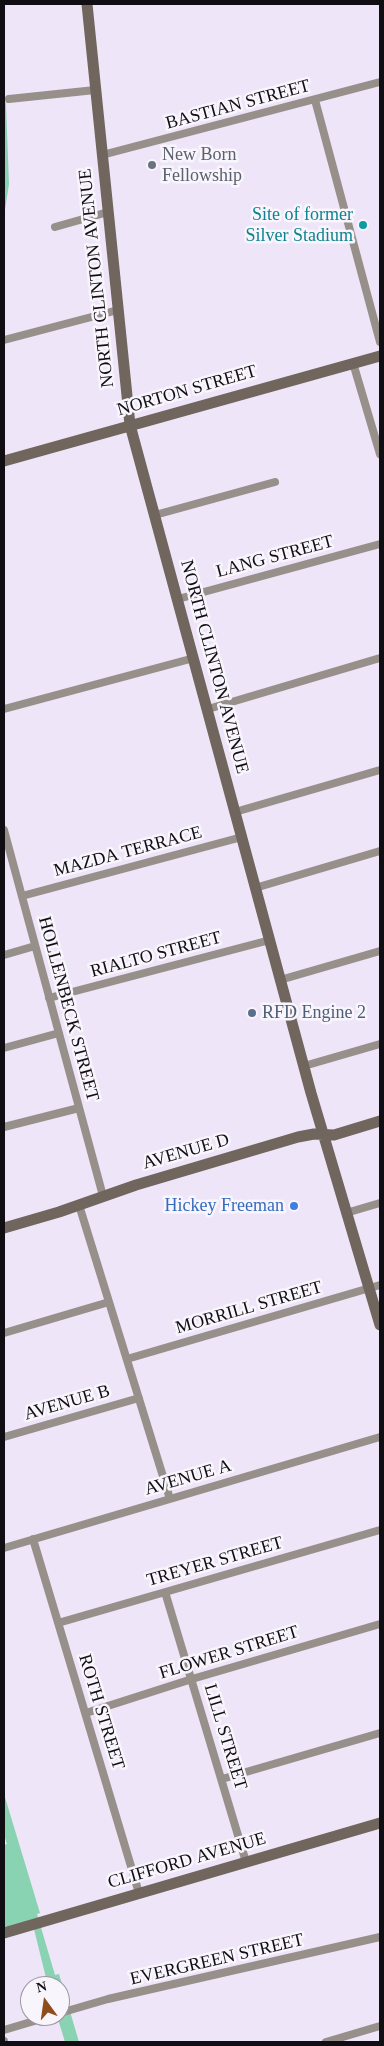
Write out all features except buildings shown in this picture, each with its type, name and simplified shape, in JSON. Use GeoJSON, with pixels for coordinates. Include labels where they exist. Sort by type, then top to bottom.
{"type":"FeatureCollection","features":[{"type":"Feature","properties":{"kind":"street","name":"NORTH CLINTON AVENUE"},"geometry":{"type":"LineString","coordinates":[[86,4],[130,425],[323,1135],[346,1213],[375,1286],[380,1325]]}},
{"type":"Feature","properties":{"kind":"street","name":"BASTIAN STREET"},"geometry":{"type":"LineString","coordinates":[[102,155],[380,82]]}},
{"type":"Feature","properties":{"kind":"street"},"geometry":{"type":"LineString","coordinates":[[9,99],[95,90]]}},
{"type":"Feature","properties":{"kind":"street"},"geometry":{"type":"LineString","coordinates":[[315,100],[380,342]]}},
{"type":"Feature","properties":{"kind":"street"},"geometry":{"type":"LineString","coordinates":[[55,227],[108,212]]}},
{"type":"Feature","properties":{"kind":"street"},"geometry":{"type":"LineString","coordinates":[[4,340],[118,310]]}},
{"type":"Feature","properties":{"kind":"street","name":"NORTON STREET"},"geometry":{"type":"LineString","coordinates":[[4,461],[380,356]]}},
{"type":"Feature","properties":{"kind":"street"},"geometry":{"type":"LineString","coordinates":[[353,363],[380,454]]}},
{"type":"Feature","properties":{"kind":"street"},"geometry":{"type":"LineString","coordinates":[[155,515],[275,482]]}},
{"type":"Feature","properties":{"kind":"street","name":"LANG STREET"},"geometry":{"type":"LineString","coordinates":[[178,599],[380,544]]}},
{"type":"Feature","properties":{"kind":"street"},"geometry":{"type":"LineString","coordinates":[[4,709],[194,658]]}},
{"type":"Feature","properties":{"kind":"street"},"geometry":{"type":"LineString","coordinates":[[208,709],[380,658]]}},
{"type":"Feature","properties":{"kind":"street"},"geometry":{"type":"LineString","coordinates":[[235,812],[380,770]]}},
{"type":"Feature","properties":{"kind":"street","name":"HOLLENBECK STREET"},"geometry":{"type":"LineString","coordinates":[[4,830],[103,1196]]}},
{"type":"Feature","properties":{"kind":"street","name":"MAZDA TERRACE"},"geometry":{"type":"LineString","coordinates":[[22,896],[242,837]]}},
{"type":"Feature","properties":{"kind":"street"},"geometry":{"type":"LineString","coordinates":[[256,888],[380,851]]}},
{"type":"Feature","properties":{"kind":"street","name":"RIALTO STREET"},"geometry":{"type":"LineString","coordinates":[[49,998],[270,940]]}},
{"type":"Feature","properties":{"kind":"street"},"geometry":{"type":"LineString","coordinates":[[4,955],[35,946]]}},
{"type":"Feature","properties":{"kind":"street"},"geometry":{"type":"LineString","coordinates":[[280,980],[380,951]]}},
{"type":"Feature","properties":{"kind":"street"},"geometry":{"type":"LineString","coordinates":[[4,1048],[59,1034]]}},
{"type":"Feature","properties":{"kind":"street"},"geometry":{"type":"LineString","coordinates":[[304,1066],[380,1044]]}},
{"type":"Feature","properties":{"kind":"street"},"geometry":{"type":"LineString","coordinates":[[4,1127],[79,1108]]}},
{"type":"Feature","properties":{"kind":"street","name":"AVENUE D"},"geometry":{"type":"LineString","coordinates":[[4,1228],[298,1137],[338,1134],[380,1121]]}},
{"type":"Feature","properties":{"kind":"street"},"geometry":{"type":"LineString","coordinates":[[346,1213],[380,1203]]}},
{"type":"Feature","properties":{"kind":"street"},"geometry":{"type":"LineString","coordinates":[[79,1205],[170,1499]]}},
{"type":"Feature","properties":{"kind":"street","name":"MORRILL STREET"},"geometry":{"type":"LineString","coordinates":[[127,1359],[375,1286]]}},
{"type":"Feature","properties":{"kind":"street"},"geometry":{"type":"LineString","coordinates":[[4,1333],[109,1302]]}},
{"type":"Feature","properties":{"kind":"street","name":"AVENUE B"},"geometry":{"type":"LineString","coordinates":[[4,1437],[139,1398]]}},
{"type":"Feature","properties":{"kind":"street","name":"AVENUE A"},"geometry":{"type":"LineString","coordinates":[[4,1548],[380,1438]]}},
{"type":"Feature","properties":{"kind":"street","name":"TREYER STREET"},"geometry":{"type":"LineString","coordinates":[[58,1623],[380,1530]]}},
{"type":"Feature","properties":{"kind":"street","name":"ROTH STREET"},"geometry":{"type":"LineString","coordinates":[[33,1539],[139,1893]]}},
{"type":"Feature","properties":{"kind":"street","name":"LILL STREET"},"geometry":{"type":"LineString","coordinates":[[165,1592],[246,1862]]}},
{"type":"Feature","properties":{"kind":"street","name":"FLOWER STREET"},"geometry":{"type":"LineString","coordinates":[[86,1713],[192,1679],[380,1624]]}},
{"type":"Feature","properties":{"kind":"street"},"geometry":{"type":"LineString","coordinates":[[222,1779],[380,1733]]}},
{"type":"Feature","properties":{"kind":"street","name":"CLIFFORD AVENUE"},"geometry":{"type":"LineString","coordinates":[[4,1933],[380,1823]]}},
{"type":"Feature","properties":{"kind":"street","name":"EVERGREEN STREET"},"geometry":{"type":"LineString","coordinates":[[70,2010],[119,1997],[380,1937]]}},
{"type":"Feature","properties":{"kind":"street"},"geometry":{"type":"LineString","coordinates":[[4,2030],[20,2025]]}},
{"type":"Feature","properties":{"kind":"street"},"geometry":{"type":"LineString","coordinates":[[330,2042],[380,2026]]}},
{"type":"Feature","properties":{"kind":"green space"},"geometry":{"type":"Polygon","coordinates":[[[4,90],[9,184],[4,216],[4,90]]]}},
{"type":"Feature","properties":{"kind":"green space"},"geometry":{"type":"Polygon","coordinates":[[[4,1794],[40,1913],[37,1914],[55,1975],[59,1974],[60,1976],[46,1976],[33,1925],[4,1933],[4,1845],[7,1844],[4,1835],[4,1794]]]}},
{"type":"Feature","properties":{"kind":"green space"},"geometry":{"type":"Polygon","coordinates":[[[70,2011],[79,2042],[65,2042],[60,2026],[70,2026],[70,2011]]]}},
{"type":"Feature","properties":{"kind":"place","name":"New Born Fellowship"},"geometry":{"type":"Point","coordinates":[152,165]}},
{"type":"Feature","properties":{"kind":"place","name":"Site of former Silver Stadium"},"geometry":{"type":"Point","coordinates":[363,225]}},
{"type":"Feature","properties":{"kind":"place","name":"RFD Engine 2"},"geometry":{"type":"Point","coordinates":[252,1013]}},
{"type":"Feature","properties":{"kind":"place","name":"Hickey Freeman"},"geometry":{"type":"Point","coordinates":[294,1206]}}]}
